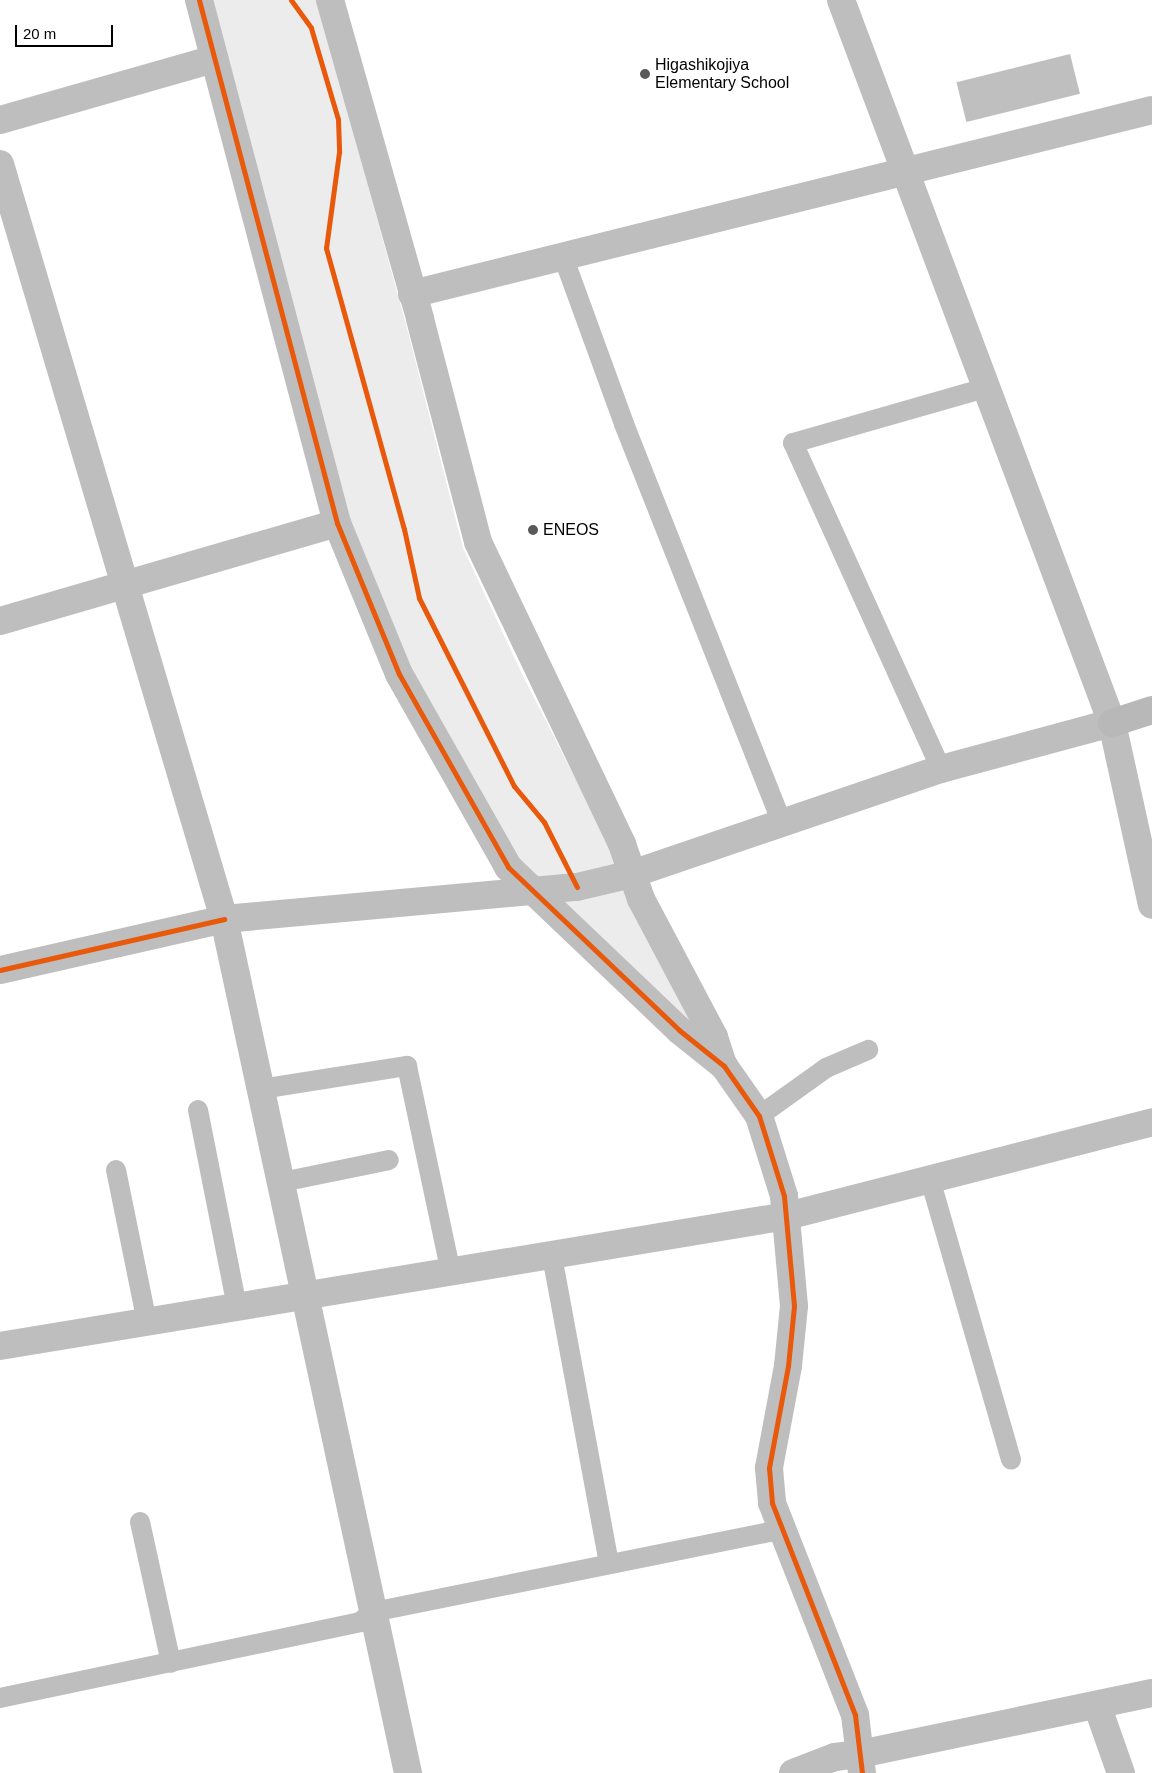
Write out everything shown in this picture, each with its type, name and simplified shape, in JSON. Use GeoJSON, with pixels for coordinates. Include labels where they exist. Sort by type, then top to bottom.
{"type":"FeatureCollection","features":[{"type":"Feature","properties":{"kind":"street"},"geometry":{"type":"LineString","coordinates":[[199,0],[337,522],[400,674],[508,867],[679,1030],[724,1066]]}},
{"type":"Feature","properties":{"kind":"street"},"geometry":{"type":"LineString","coordinates":[[330,0],[412,294],[478,542],[622,844],[641,899],[714,1037],[724,1066],[759,1116],[784,1196],[794,1306],[788,1366],[769,1468],[772,1503],[780,1530],[855,1715],[861,1764]]}},
{"type":"Feature","properties":{"kind":"street"},"geometry":{"type":"LineString","coordinates":[[841,0],[988,387],[1112,723],[1152,905]]}},
{"type":"Feature","properties":{"kind":"street"},"geometry":{"type":"LineString","coordinates":[[0,120],[214,59]]}},
{"type":"Feature","properties":{"kind":"street"},"geometry":{"type":"LineString","coordinates":[[412,294],[905,169],[1152,110]]}},
{"type":"Feature","properties":{"kind":"street"},"geometry":{"type":"LineString","coordinates":[[0,164],[127,585],[224,919],[408,1773]]}},
{"type":"Feature","properties":{"kind":"street"},"geometry":{"type":"LineString","coordinates":[[0,621],[337,522]]}},
{"type":"Feature","properties":{"kind":"street"},"geometry":{"type":"LineString","coordinates":[[0,970],[224,919],[577,887],[632,874],[781,821],[941,769],[1112,723],[1152,710]]}},
{"type":"Feature","properties":{"kind":"street"},"geometry":{"type":"LineString","coordinates":[[0,1346],[787,1216],[1152,1122]]}},
{"type":"Feature","properties":{"kind":"street"},"geometry":{"type":"LineString","coordinates":[[793,1773],[835,1756],[861,1764],[1152,1693]]}},
{"type":"Feature","properties":{"kind":"street"},"geometry":{"type":"LineString","coordinates":[[1097,1705],[1121,1773]]}},
{"type":"Feature","properties":{"kind":"lane"},"geometry":{"type":"LineString","coordinates":[[563,256],[624,424],[781,821]]}},
{"type":"Feature","properties":{"kind":"lane"},"geometry":{"type":"LineString","coordinates":[[941,769],[793,443],[988,387]]}},
{"type":"Feature","properties":{"kind":"lane"},"geometry":{"type":"LineString","coordinates":[[759,1116],[826,1068],[868,1050]]}},
{"type":"Feature","properties":{"kind":"lane"},"geometry":{"type":"LineString","coordinates":[[261,1089],[407,1066],[451,1272]]}},
{"type":"Feature","properties":{"kind":"lane"},"geometry":{"type":"LineString","coordinates":[[198,1110],[237,1307]]}},
{"type":"Feature","properties":{"kind":"lane"},"geometry":{"type":"LineString","coordinates":[[282,1182],[389,1160]]}},
{"type":"Feature","properties":{"kind":"lane"},"geometry":{"type":"LineString","coordinates":[[116,1170],[147,1322]]}},
{"type":"Feature","properties":{"kind":"lane"},"geometry":{"type":"LineString","coordinates":[[930,1179],[1011,1460]]}},
{"type":"Feature","properties":{"kind":"lane"},"geometry":{"type":"LineString","coordinates":[[552,1256],[609,1564]]}},
{"type":"Feature","properties":{"kind":"lane"},"geometry":{"type":"LineString","coordinates":[[140,1522],[153,1593],[171,1663]]}},
{"type":"Feature","properties":{"kind":"lane"},"geometry":{"type":"LineString","coordinates":[[0,1698],[360,1622],[373,1612],[780,1530]]}},
{"type":"Feature","properties":{"kind":"shaded area"},"geometry":{"type":"Polygon","coordinates":[[[207,0],[317,0],[407,328],[463,548],[524,678],[718,1058],[534,885],[407,671],[344,521],[207,0]]]}},
{"type":"Feature","properties":{"kind":"shaded area"},"geometry":{"type":"Polygon","coordinates":[[[1070,54],[1080,94],[966,122],[956,82],[1070,54]]]}},
{"type":"Feature","properties":{"kind":"cycle path"},"geometry":{"type":"LineString","coordinates":[[199,0],[337,523],[399,674],[508,867],[679,1030],[724,1066],[759,1116],[784,1196],[794,1306],[788,1366],[769,1468],[772,1503],[855,1715],[862,1773]]}},
{"type":"Feature","properties":{"kind":"cycle path"},"geometry":{"type":"LineString","coordinates":[[291,0],[311,28],[338,119],[339,152],[326,248],[404,529],[419,598],[514,786],[544,822],[577,887]]}},
{"type":"Feature","properties":{"kind":"cycle path"},"geometry":{"type":"LineString","coordinates":[[0,970],[224,919]]}},
{"type":"Feature","properties":{"kind":"place","name":"Higashikojiya Elementary School"},"geometry":{"type":"Point","coordinates":[645,74]}},
{"type":"Feature","properties":{"kind":"place","name":"ENEOS"},"geometry":{"type":"Point","coordinates":[533,530]}}]}
